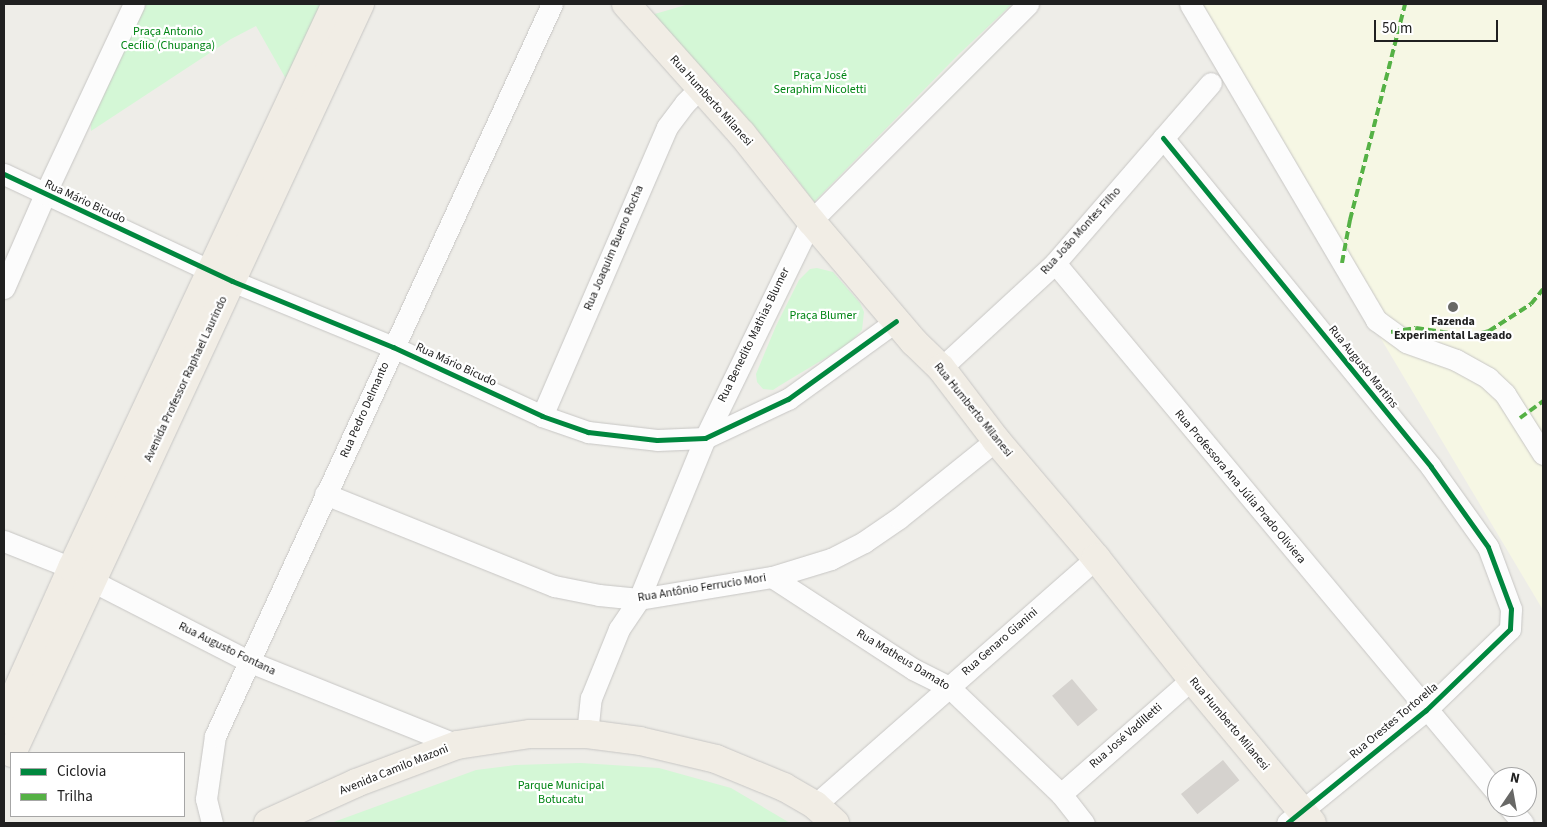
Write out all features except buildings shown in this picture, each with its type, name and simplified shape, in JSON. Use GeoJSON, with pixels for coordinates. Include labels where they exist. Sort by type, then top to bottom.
{"type":"FeatureCollection","features":[{"type":"Feature","properties":{"kind":"main road","name":"Avenida Professor Raphael Laurindo"},"geometry":{"type":"LineString","coordinates":[[222,276],[336,4]]}},
{"type":"Feature","properties":{"kind":"main road","name":"Avenida Professor Raphael Laurindo"},"geometry":{"type":"LineString","coordinates":[[4,720],[82,574],[222,276],[360,4]]}},
{"type":"Feature","properties":{"kind":"main road","name":"Rua Humberto Milanesi"},"geometry":{"type":"LineString","coordinates":[[626,4],[742,134],[811,221],[896,321],[941,368],[996,440],[1096,558],[1300,819]]}},
{"type":"Feature","properties":{"kind":"main road","name":"Avenida Professor Raphael Laurindo"},"geometry":{"type":"LineString","coordinates":[[13,752],[82,574]]}},
{"type":"Feature","properties":{"kind":"main road","name":"Avenida Camilo Mazoni"},"geometry":{"type":"LineString","coordinates":[[268,823],[356,783],[457,745],[530,734],[587,734],[640,741],[716,759],[784,787],[825,814]]}},
{"type":"Feature","properties":{"kind":"main road","name":"Avenida Professor Raphael Laurindo"},"geometry":{"type":"LineString","coordinates":[[4,771],[10,758]]}},
{"type":"Feature","properties":{"kind":"street"},"geometry":{"type":"LineString","coordinates":[[4,288],[45,194],[134,4]]}},
{"type":"Feature","properties":{"kind":"street","name":"Rua Pedro Delmanto"},"geometry":{"type":"LineString","coordinates":[[212,823],[206,799],[215,736],[552,4]]}},
{"type":"Feature","properties":{"kind":"street","name":"Rua Benedito Mathias Blumer"},"geometry":{"type":"LineString","coordinates":[[587,734],[591,698],[619,629],[639,599],[704,438],[811,221],[1028,4]]}},
{"type":"Feature","properties":{"kind":"street"},"geometry":{"type":"LineString","coordinates":[[1190,4],[1376,320],[1406,342],[1456,360],[1488,378],[1505,394],[1543,454]]}},
{"type":"Feature","properties":{"kind":"street","name":"Rua João Montes Filho"},"geometry":{"type":"LineString","coordinates":[[941,368],[1055,263],[1211,83]]}},
{"type":"Feature","properties":{"kind":"street","name":"Rua Joaquim Bueno Rocha"},"geometry":{"type":"LineString","coordinates":[[542,416],[667,127],[685,102],[700,88]]}},
{"type":"Feature","properties":{"kind":"street","name":"Rua Augusto Martins"},"geometry":{"type":"LineString","coordinates":[[1163,138],[1431,467],[1488,547],[1511,608],[1510,629]]}},
{"type":"Feature","properties":{"kind":"street","name":"Rua Mário Bicudo"},"geometry":{"type":"LineString","coordinates":[[4,174],[222,276],[393,347],[542,416],[588,432],[657,440],[704,438],[788,399],[896,321]]}},
{"type":"Feature","properties":{"kind":"street","name":"Rua Professora Ana Júlia Prado Oliviera"},"geometry":{"type":"LineString","coordinates":[[1055,263],[1487,782]]}},
{"type":"Feature","properties":{"kind":"street","name":"Rua Antônio Ferrucio Mori"},"geometry":{"type":"LineString","coordinates":[[325,494],[554,586],[600,595],[639,599],[772,577],[831,559],[864,542],[900,518],[996,440]]}},
{"type":"Feature","properties":{"kind":"street","name":"Rua Augusto Fontana"},"geometry":{"type":"LineString","coordinates":[[4,541],[82,574],[250,662],[457,745]]}},
{"type":"Feature","properties":{"kind":"street","name":"Rua Genaro Gianini"},"geometry":{"type":"LineString","coordinates":[[825,814],[949,687],[1096,558]]}},
{"type":"Feature","properties":{"kind":"street","name":"Rua Matheus Damato"},"geometry":{"type":"LineString","coordinates":[[772,577],[913,669],[949,687],[1061,794],[1084,823]]}},
{"type":"Feature","properties":{"kind":"street","name":"Rua Orestes Tortorella"},"geometry":{"type":"LineString","coordinates":[[1300,819],[1426,710],[1510,629]]}},
{"type":"Feature","properties":{"kind":"street","name":"Rua José Vadilletti"},"geometry":{"type":"LineString","coordinates":[[1061,794],[1192,679]]}},
{"type":"Feature","properties":{"kind":"shaded area","name":"Fazenda Experimental Lageado"},"geometry":{"type":"Polygon","coordinates":[[[1181,4],[1543,4],[1543,610],[1181,4]]]}},
{"type":"Feature","properties":{"kind":"green space","name":"Praça Antonio Cecílio (Chupanga)"},"geometry":{"type":"Polygon","coordinates":[[[145,4],[321,4],[286,79],[256,26],[231,39],[91,131],[91,121],[145,4]]]}},
{"type":"Feature","properties":{"kind":"green space","name":"Praça José Seraphim Nicoletti"},"geometry":{"type":"Polygon","coordinates":[[[689,4],[1012,4],[958,55],[814,202],[788,167],[719,85],[648,16],[689,4]]]}},
{"type":"Feature","properties":{"kind":"green space","name":"Praça Blumer"},"geometry":{"type":"Polygon","coordinates":[[[817,268],[833,272],[860,303],[864,312],[862,330],[847,345],[773,390],[763,389],[757,382],[756,374],[776,326],[799,280],[810,269],[817,268]]]}},
{"type":"Feature","properties":{"kind":"green space","name":"Parque Municipal Botucatu"},"geometry":{"type":"Polygon","coordinates":[[[581,763],[659,768],[731,788],[790,823],[331,823],[476,770],[515,765],[581,763]]]}},
{"type":"Feature","properties":{"kind":"marked path"},"geometry":{"type":"LineString","coordinates":[[1342,263],[1350,220],[1405,4]]}},
{"type":"Feature","properties":{"kind":"marked path"},"geometry":{"type":"LineString","coordinates":[[1391,332],[1416,328],[1470,336],[1489,331],[1531,304],[1543,289]]}},
{"type":"Feature","properties":{"kind":"marked path"},"geometry":{"type":"LineString","coordinates":[[1520,418],[1543,401]]}},
{"type":"Feature","properties":{"kind":"cycle path"},"geometry":{"type":"LineString","coordinates":[[1163,138],[1431,467],[1488,547],[1511,609],[1510,629],[1426,710],[1287,823]]}},
{"type":"Feature","properties":{"kind":"cycle path"},"geometry":{"type":"LineString","coordinates":[[4,174],[232,281],[393,347],[542,416],[588,432],[657,440],[705,438],[788,399],[896,321]]}},
{"type":"Feature","properties":{"kind":"place","name":"Fazenda Experimental Lageado"},"geometry":{"type":"Point","coordinates":[1453,307]}}]}
